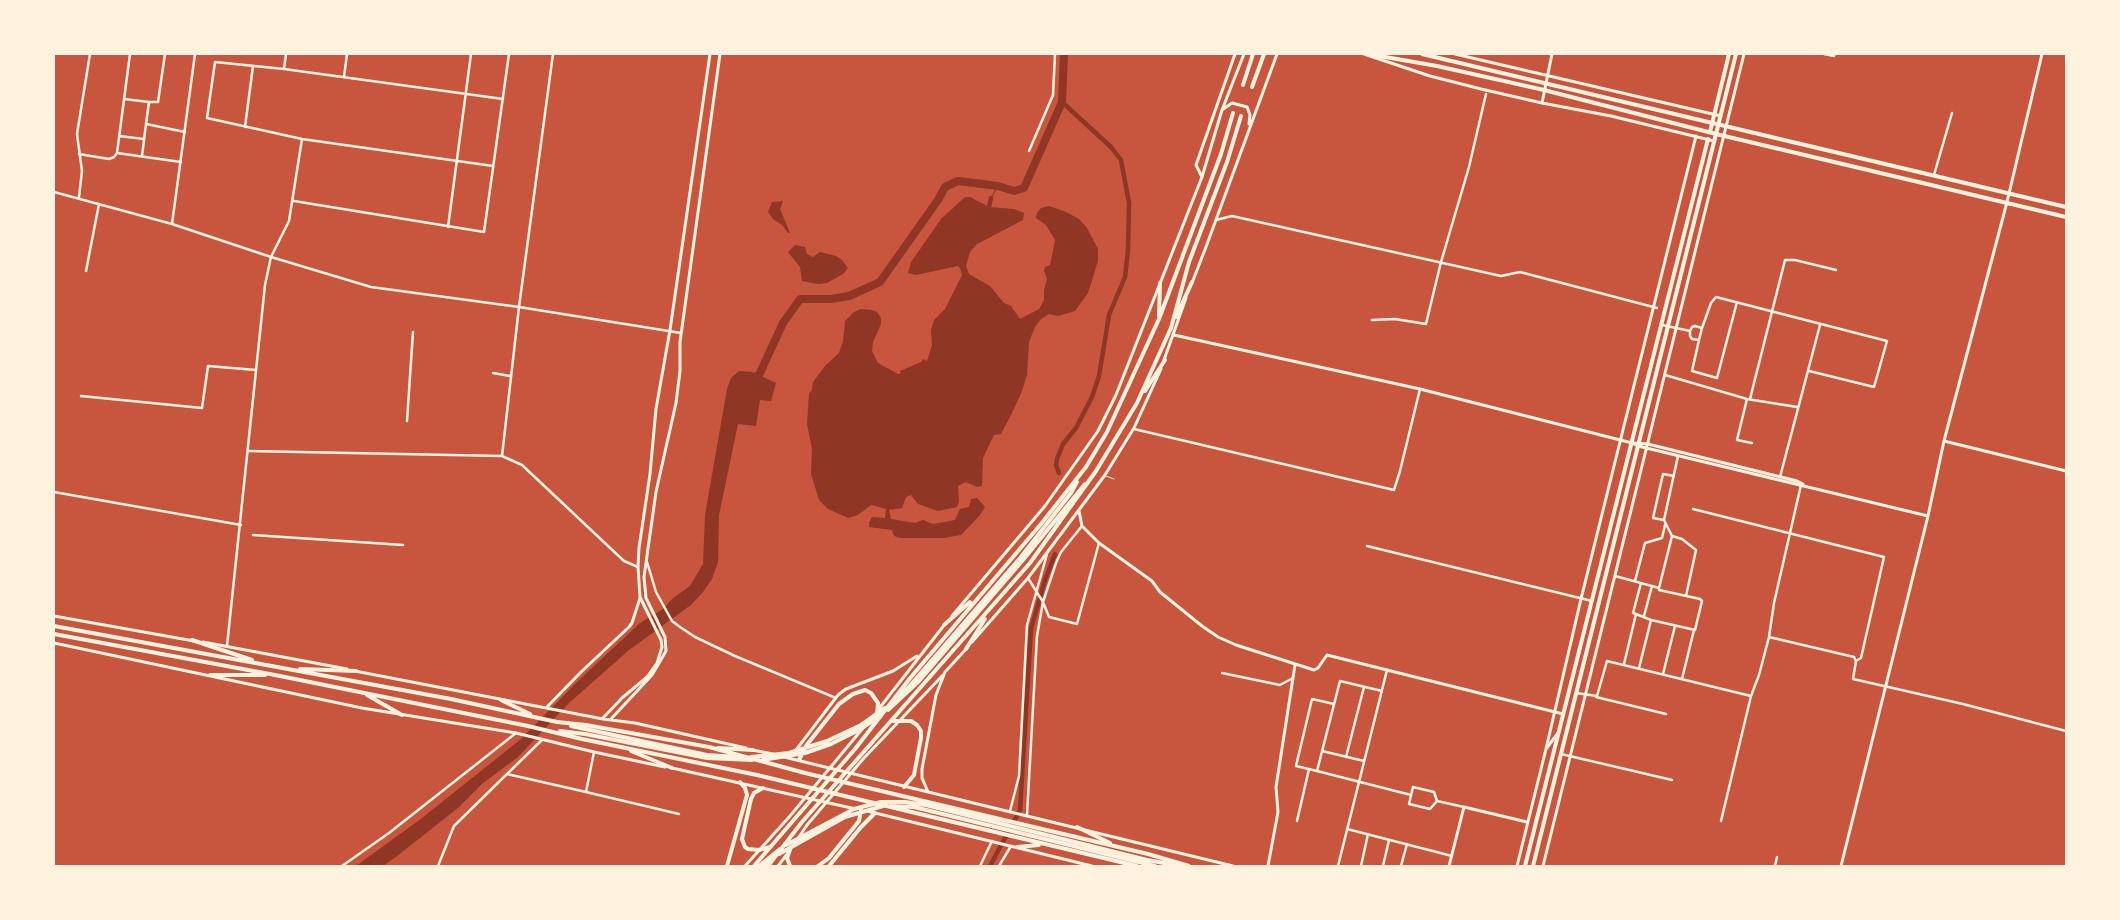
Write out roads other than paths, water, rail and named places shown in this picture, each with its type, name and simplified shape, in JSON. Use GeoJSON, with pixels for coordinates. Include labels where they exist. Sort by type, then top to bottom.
{"type":"FeatureCollection","features":[{"type":"Feature","properties":{"kind":"main road"},"geometry":{"type":"LineString","coordinates":[[1243,85],[1253,54]]}},
{"type":"Feature","properties":{"kind":"main road"},"geometry":{"type":"LineString","coordinates":[[1252,87],[1264,54]]}},
{"type":"Feature","properties":{"kind":"main road"},"geometry":{"type":"LineString","coordinates":[[1368,54],[1437,66],[1544,90],[1724,136],[2007,202],[2066,218]]}},
{"type":"Feature","properties":{"kind":"main road"},"geometry":{"type":"LineString","coordinates":[[1422,54],[2066,207]]}},
{"type":"Feature","properties":{"kind":"main road"},"geometry":{"type":"LineString","coordinates":[[1710,132],[1729,54]]}},
{"type":"Feature","properties":{"kind":"main road"},"geometry":{"type":"LineString","coordinates":[[1532,866],[1736,54]]}},
{"type":"Feature","properties":{"kind":"main road"},"geometry":{"type":"LineString","coordinates":[[918,679],[1020,558],[1071,493],[1107,432],[1159,319],[1221,154],[1233,113]]}},
{"type":"Feature","properties":{"kind":"main road"},"geometry":{"type":"LineString","coordinates":[[1171,328],[1189,262],[1227,162],[1241,116]]}},
{"type":"Feature","properties":{"kind":"main road"},"geometry":{"type":"LineString","coordinates":[[1525,866],[1708,139]]}},
{"type":"Feature","properties":{"kind":"main road"},"geometry":{"type":"LineString","coordinates":[[1137,403],[1192,282]]}},
{"type":"Feature","properties":{"kind":"main road"},"geometry":{"type":"LineString","coordinates":[[1159,319],[1160,283]]}},
{"type":"Feature","properties":{"kind":"main road"},"geometry":{"type":"LineString","coordinates":[[768,866],[802,822],[864,756],[1030,563],[1096,471],[1165,360]]}},
{"type":"Feature","properties":{"kind":"main road"},"geometry":{"type":"LineString","coordinates":[[754,866],[876,724],[911,677],[979,594],[1041,524],[1086,467]]}},
{"type":"Feature","properties":{"kind":"main road"},"geometry":{"type":"LineString","coordinates":[[547,730],[584,734],[707,756],[774,755],[827,741],[872,718],[918,679],[1023,560],[1096,471]]}},
{"type":"Feature","properties":{"kind":"main road"},"geometry":{"type":"LineString","coordinates":[[944,626],[979,594]]}},
{"type":"Feature","properties":{"kind":"main road"},"geometry":{"type":"LineString","coordinates":[[966,649],[995,604]]}},
{"type":"Feature","properties":{"kind":"main road"},"geometry":{"type":"LineString","coordinates":[[54,626],[266,664],[557,722],[707,756]]}},
{"type":"Feature","properties":{"kind":"main road"},"geometry":{"type":"LineString","coordinates":[[54,634],[275,674],[547,730],[622,748],[757,775],[1137,866]]}},
{"type":"Feature","properties":{"kind":"main road"},"geometry":{"type":"LineString","coordinates":[[192,640],[266,664]]}},
{"type":"Feature","properties":{"kind":"main road"},"geometry":{"type":"LineString","coordinates":[[286,668],[356,671]]}},
{"type":"Feature","properties":{"kind":"main road"},"geometry":{"type":"LineString","coordinates":[[210,675],[275,674]]}},
{"type":"Feature","properties":{"kind":"main road"},"geometry":{"type":"LineString","coordinates":[[799,760],[806,746],[839,704],[853,694],[865,690],[876,697],[876,724]]}},
{"type":"Feature","properties":{"kind":"main road"},"geometry":{"type":"LineString","coordinates":[[363,692],[402,715]]}},
{"type":"Feature","properties":{"kind":"main road"},"geometry":{"type":"LineString","coordinates":[[501,700],[537,718]]}},
{"type":"Feature","properties":{"kind":"main road"},"geometry":{"type":"LineString","coordinates":[[893,721],[911,721],[917,725],[921,738],[914,775],[904,787]]}},
{"type":"Feature","properties":{"kind":"main road"},"geometry":{"type":"LineString","coordinates":[[557,722],[586,725],[709,747],[805,773],[1189,866]]}},
{"type":"Feature","properties":{"kind":"main road"},"geometry":{"type":"LineString","coordinates":[[709,747],[753,750]]}},
{"type":"Feature","properties":{"kind":"main road"},"geometry":{"type":"LineString","coordinates":[[622,748],[672,768]]}},
{"type":"Feature","properties":{"kind":"main road"},"geometry":{"type":"LineString","coordinates":[[727,866],[748,795],[740,782]]}},
{"type":"Feature","properties":{"kind":"main road"},"geometry":{"type":"LineString","coordinates":[[762,788],[754,793],[751,799],[742,839],[745,847],[759,850],[771,846]]}},
{"type":"Feature","properties":{"kind":"main road"},"geometry":{"type":"LineString","coordinates":[[759,866],[784,846],[843,814],[866,805],[892,802],[926,805],[1146,862],[1155,866]]}},
{"type":"Feature","properties":{"kind":"main road"},"geometry":{"type":"LineString","coordinates":[[764,866],[793,845],[846,817],[869,809],[891,805],[914,807],[1146,862],[1181,866]]}},
{"type":"Feature","properties":{"kind":"main road"},"geometry":{"type":"LineString","coordinates":[[818,866],[829,858],[858,821],[861,810]]}},
{"type":"Feature","properties":{"kind":"main road"},"geometry":{"type":"LineString","coordinates":[[829,866],[861,827],[875,814]]}},
{"type":"Feature","properties":{"kind":"main road"},"geometry":{"type":"LineString","coordinates":[[790,866],[787,858],[802,822]]}},
{"type":"Feature","properties":{"kind":"main road"},"geometry":{"type":"LineString","coordinates":[[1077,827],[1116,847]]}},
{"type":"Feature","properties":{"kind":"main road"},"geometry":{"type":"LineString","coordinates":[[1016,847],[1044,844]]}},
{"type":"Feature","properties":{"kind":"street"},"geometry":{"type":"LineString","coordinates":[[79,198],[82,171],[77,134],[90,54]]}},
{"type":"Feature","properties":{"kind":"street"},"geometry":{"type":"LineString","coordinates":[[79,154],[109,159],[118,153],[130,54]]}},
{"type":"Feature","properties":{"kind":"street"},"geometry":{"type":"LineString","coordinates":[[124,99],[158,102],[165,54]]}},
{"type":"Feature","properties":{"kind":"street"},"geometry":{"type":"LineString","coordinates":[[172,224],[195,54]]}},
{"type":"Feature","properties":{"kind":"street"},"geometry":{"type":"LineString","coordinates":[[284,69],[286,54]]}},
{"type":"Feature","properties":{"kind":"street"},"geometry":{"type":"LineString","coordinates":[[344,77],[347,54]]}},
{"type":"Feature","properties":{"kind":"street"},"geometry":{"type":"LineString","coordinates":[[448,227],[471,54]]}},
{"type":"Feature","properties":{"kind":"street"},"geometry":{"type":"LineString","coordinates":[[294,201],[484,232],[509,54]]}},
{"type":"Feature","properties":{"kind":"street"},"geometry":{"type":"LineString","coordinates":[[502,456],[510,376],[553,54]]}},
{"type":"Feature","properties":{"kind":"street"},"geometry":{"type":"LineString","coordinates":[[603,719],[647,677],[657,663],[662,648],[657,632],[640,597],[638,548],[650,474],[656,409],[670,330],[710,54]]}},
{"type":"Feature","properties":{"kind":"street"},"geometry":{"type":"LineString","coordinates":[[611,720],[657,669],[664,657],[667,643],[646,598],[644,577],[656,492],[676,403],[681,332],[720,54]]}},
{"type":"Feature","properties":{"kind":"street"},"geometry":{"type":"LineString","coordinates":[[1029,151],[1053,95],[1055,54]]}},
{"type":"Feature","properties":{"kind":"street"},"geometry":{"type":"LineString","coordinates":[[1202,177],[1196,165],[1235,54]]}},
{"type":"Feature","properties":{"kind":"street"},"geometry":{"type":"LineString","coordinates":[[745,866],[851,744],[920,654],[1045,506],[1098,431],[1116,395],[1202,177],[1222,110],[1244,54]]}},
{"type":"Feature","properties":{"kind":"street"},"geometry":{"type":"LineString","coordinates":[[778,866],[807,826],[864,756],[946,672],[1028,578],[1105,475],[1134,428],[1165,360],[1277,54]]}},
{"type":"Feature","properties":{"kind":"street"},"geometry":{"type":"LineString","coordinates":[[1364,54],[1430,76],[1715,141]]}},
{"type":"Feature","properties":{"kind":"street"},"geometry":{"type":"LineString","coordinates":[[1455,54],[1721,116]]}},
{"type":"Feature","properties":{"kind":"street"},"geometry":{"type":"LineString","coordinates":[[1542,103],[1552,54]]}},
{"type":"Feature","properties":{"kind":"street"},"geometry":{"type":"LineString","coordinates":[[1543,866],[1744,54]]}},
{"type":"Feature","properties":{"kind":"street"},"geometry":{"type":"LineString","coordinates":[[1824,54],[1834,56],[1835,54]]}},
{"type":"Feature","properties":{"kind":"street"},"geometry":{"type":"LineString","coordinates":[[1841,866],[1928,516],[1944,441],[2007,202],[2042,54]]}},
{"type":"Feature","properties":{"kind":"street"},"geometry":{"type":"LineString","coordinates":[[493,166],[302,138],[208,118],[215,62],[284,69],[503,99]]}},
{"type":"Feature","properties":{"kind":"street"},"geometry":{"type":"LineString","coordinates":[[245,126],[253,66]]}},
{"type":"Feature","properties":{"kind":"street"},"geometry":{"type":"LineString","coordinates":[[1372,320],[1395,319],[1426,324],[1441,262],[1469,167],[1486,94]]}},
{"type":"Feature","properties":{"kind":"street"},"geometry":{"type":"LineString","coordinates":[[142,156],[149,102]]}},
{"type":"Feature","properties":{"kind":"street"},"geometry":{"type":"LineString","coordinates":[[1222,110],[1232,103],[1247,107],[1250,115],[1249,128]]}},
{"type":"Feature","properties":{"kind":"street"},"geometry":{"type":"LineString","coordinates":[[1934,175],[1952,113]]}},
{"type":"Feature","properties":{"kind":"street"},"geometry":{"type":"LineString","coordinates":[[146,124],[185,132]]}},
{"type":"Feature","properties":{"kind":"street"},"geometry":{"type":"LineString","coordinates":[[119,136],[144,139]]}},
{"type":"Feature","properties":{"kind":"street"},"geometry":{"type":"LineString","coordinates":[[1517,866],[1580,599],[1656,308],[1696,136]]}},
{"type":"Feature","properties":{"kind":"street"},"geometry":{"type":"LineString","coordinates":[[227,646],[265,285],[271,257],[289,221],[294,201],[302,138]]}},
{"type":"Feature","properties":{"kind":"street"},"geometry":{"type":"LineString","coordinates":[[118,153],[181,162]]}},
{"type":"Feature","properties":{"kind":"street"},"geometry":{"type":"LineString","coordinates":[[54,192],[172,224],[271,257],[371,287],[681,332]]}},
{"type":"Feature","properties":{"kind":"street"},"geometry":{"type":"LineString","coordinates":[[86,271],[99,203]]}},
{"type":"Feature","properties":{"kind":"street"},"geometry":{"type":"LineString","coordinates":[[1215,221],[1232,216],[1501,276],[1520,272],[1656,308]]}},
{"type":"Feature","properties":{"kind":"street"},"geometry":{"type":"LineString","coordinates":[[1752,443],[1737,440],[1785,260],[1795,260],[1836,270]]}},
{"type":"Feature","properties":{"kind":"street"},"geometry":{"type":"LineString","coordinates":[[1737,302],[1717,378],[1692,371],[1702,328],[1711,303],[1716,297],[1737,302],[1820,324],[1888,341],[1874,386],[1809,371]]}},
{"type":"Feature","properties":{"kind":"street"},"geometry":{"type":"LineString","coordinates":[[1780,477],[1820,324]]}},
{"type":"Feature","properties":{"kind":"street"},"geometry":{"type":"LineString","coordinates":[[1662,325],[1690,331]]}},
{"type":"Feature","properties":{"kind":"street"},"geometry":{"type":"LineString","coordinates":[[1699,340],[1692,339],[1690,331],[1695,326],[1702,328]]}},
{"type":"Feature","properties":{"kind":"street"},"geometry":{"type":"LineString","coordinates":[[407,420],[413,332]]}},
{"type":"Feature","properties":{"kind":"street"},"geometry":{"type":"LineString","coordinates":[[1174,336],[1420,389],[1632,443],[1648,444],[1797,481],[1803,485]]}},
{"type":"Feature","properties":{"kind":"street"},"geometry":{"type":"LineString","coordinates":[[81,396],[202,408],[208,366],[256,370]]}},
{"type":"Feature","properties":{"kind":"street"},"geometry":{"type":"LineString","coordinates":[[493,373],[510,376]]}},
{"type":"Feature","properties":{"kind":"street"},"geometry":{"type":"LineString","coordinates":[[1665,375],[1749,399],[1797,407]]}},
{"type":"Feature","properties":{"kind":"street"},"geometry":{"type":"LineString","coordinates":[[1134,428],[1394,490],[1420,389]]}},
{"type":"Feature","properties":{"kind":"street"},"geometry":{"type":"LineString","coordinates":[[1944,441],[2066,471]]}},
{"type":"Feature","properties":{"kind":"street"},"geometry":{"type":"LineString","coordinates":[[1639,444],[1646,448],[1678,456],[1928,516]]}},
{"type":"Feature","properties":{"kind":"street"},"geometry":{"type":"LineString","coordinates":[[249,451],[502,456],[522,465],[624,562],[638,567]]}},
{"type":"Feature","properties":{"kind":"street"},"geometry":{"type":"LineString","coordinates":[[1635,581],[1645,543],[1662,538],[1678,456]]}},
{"type":"Feature","properties":{"kind":"street"},"geometry":{"type":"LineString","coordinates":[[1659,588],[1672,536],[1665,522],[1653,518],[1663,474],[1674,476]]}},
{"type":"Feature","properties":{"kind":"street"},"geometry":{"type":"LineString","coordinates":[[1721,821],[1751,696],[1759,675],[1774,603],[1803,485]]}},
{"type":"Feature","properties":{"kind":"street"},"geometry":{"type":"LineString","coordinates":[[54,492],[241,525]]}},
{"type":"Feature","properties":{"kind":"street"},"geometry":{"type":"LineString","coordinates":[[1693,509],[1884,557],[1861,658],[1856,661]]}},
{"type":"Feature","properties":{"kind":"street"},"geometry":{"type":"LineString","coordinates":[[1079,510],[1082,526],[1099,543],[1152,581],[1160,592],[1218,637],[1314,670],[1318,668],[1326,655],[1563,714]]}},
{"type":"Feature","properties":{"kind":"street"},"geometry":{"type":"LineString","coordinates":[[1027,815],[1034,660],[1043,602],[1061,552],[1082,526]]}},
{"type":"Feature","properties":{"kind":"street"},"geometry":{"type":"LineString","coordinates":[[254,535],[403,545]]}},
{"type":"Feature","properties":{"kind":"street"},"geometry":{"type":"LineString","coordinates":[[1672,536],[1682,539],[1696,550],[1686,596]]}},
{"type":"Feature","properties":{"kind":"street"},"geometry":{"type":"LineString","coordinates":[[1028,578],[1043,602],[1049,617],[1077,624],[1099,543]]}},
{"type":"Feature","properties":{"kind":"street"},"geometry":{"type":"LineString","coordinates":[[1367,546],[1592,601]]}},
{"type":"Feature","properties":{"kind":"street"},"geometry":{"type":"LineString","coordinates":[[1010,811],[1019,776],[1027,625],[1048,552]]}},
{"type":"Feature","properties":{"kind":"street"},"geometry":{"type":"LineString","coordinates":[[646,560],[656,592],[672,621],[695,637],[735,656],[836,698]]}},
{"type":"Feature","properties":{"kind":"street"},"geometry":{"type":"LineString","coordinates":[[1615,576],[1659,588],[1659,590],[1700,599],[1702,602],[1682,679]]}},
{"type":"Feature","properties":{"kind":"street"},"geometry":{"type":"LineString","coordinates":[[1624,664],[1636,614],[1633,613],[1641,583]]}},
{"type":"Feature","properties":{"kind":"street"},"geometry":{"type":"LineString","coordinates":[[1644,616],[1652,586]]}},
{"type":"Feature","properties":{"kind":"street"},"geometry":{"type":"LineString","coordinates":[[547,707],[629,627],[640,597]]}},
{"type":"Feature","properties":{"kind":"street"},"geometry":{"type":"LineString","coordinates":[[1636,614],[1644,616],[1645,619],[1694,630]]}},
{"type":"Feature","properties":{"kind":"street"},"geometry":{"type":"LineString","coordinates":[[54,616],[227,646],[603,719],[635,723],[799,760],[1233,866]]}},
{"type":"Feature","properties":{"kind":"street"},"geometry":{"type":"LineString","coordinates":[[1640,668],[1651,620]]}},
{"type":"Feature","properties":{"kind":"street"},"geometry":{"type":"LineString","coordinates":[[1663,674],[1675,626]]}},
{"type":"Feature","properties":{"kind":"street"},"geometry":{"type":"LineString","coordinates":[[1768,637],[1854,657],[1856,661],[1853,679],[1963,704],[2066,731]]}},
{"type":"Feature","properties":{"kind":"street"},"geometry":{"type":"LineString","coordinates":[[54,643],[402,715],[543,739],[594,752],[740,782],[1011,845],[1092,866]]}},
{"type":"Feature","properties":{"kind":"street"},"geometry":{"type":"LineString","coordinates":[[786,757],[798,747],[836,698],[846,689],[893,672],[920,654]]}},
{"type":"Feature","properties":{"kind":"street"},"geometry":{"type":"LineString","coordinates":[[1595,697],[1597,696],[1606,663],[1610,661],[1751,696]]}},
{"type":"Feature","properties":{"kind":"street"},"geometry":{"type":"LineString","coordinates":[[1268,866],[1278,812],[1276,787],[1295,665]]}},
{"type":"Feature","properties":{"kind":"street"},"geometry":{"type":"LineString","coordinates":[[1338,866],[1387,670]]}},
{"type":"Feature","properties":{"kind":"street"},"geometry":{"type":"LineString","coordinates":[[928,792],[922,778],[922,769],[936,695],[946,672]]}},
{"type":"Feature","properties":{"kind":"street"},"geometry":{"type":"LineString","coordinates":[[1222,673],[1280,685],[1294,677]]}},
{"type":"Feature","properties":{"kind":"street"},"geometry":{"type":"LineString","coordinates":[[1317,771],[1340,681],[1382,690]]}},
{"type":"Feature","properties":{"kind":"street"},"geometry":{"type":"LineString","coordinates":[[1346,757],[1364,686]]}},
{"type":"Feature","properties":{"kind":"street"},"geometry":{"type":"LineString","coordinates":[[1576,693],[1666,714]]}},
{"type":"Feature","properties":{"kind":"street"},"geometry":{"type":"LineString","coordinates":[[1334,704],[1312,699],[1296,766],[1411,795]]}},
{"type":"Feature","properties":{"kind":"street"},"geometry":{"type":"LineString","coordinates":[[1546,749],[1558,732]]}},
{"type":"Feature","properties":{"kind":"street"},"geometry":{"type":"LineString","coordinates":[[342,866],[388,834],[518,734]]}},
{"type":"Feature","properties":{"kind":"street"},"geometry":{"type":"LineString","coordinates":[[438,866],[454,826],[543,739]]}},
{"type":"Feature","properties":{"kind":"street"},"geometry":{"type":"LineString","coordinates":[[1322,751],[1364,762]]}},
{"type":"Feature","properties":{"kind":"street"},"geometry":{"type":"LineString","coordinates":[[586,792],[594,752]]}},
{"type":"Feature","properties":{"kind":"street"},"geometry":{"type":"LineString","coordinates":[[1561,754],[1672,780]]}},
{"type":"Feature","properties":{"kind":"street"},"geometry":{"type":"LineString","coordinates":[[1297,821],[1309,769]]}},
{"type":"Feature","properties":{"kind":"street"},"geometry":{"type":"LineString","coordinates":[[507,774],[678,814]]}},
{"type":"Feature","properties":{"kind":"street"},"geometry":{"type":"LineString","coordinates":[[1413,787],[1434,792],[1438,801],[1430,809],[1409,804],[1413,787]]}},
{"type":"Feature","properties":{"kind":"street"},"geometry":{"type":"LineString","coordinates":[[1438,801],[1528,822]]}},
{"type":"Feature","properties":{"kind":"street"},"geometry":{"type":"LineString","coordinates":[[1449,866],[1464,807]]}},
{"type":"Feature","properties":{"kind":"street"},"geometry":{"type":"LineString","coordinates":[[1347,829],[1452,856]]}},
{"type":"Feature","properties":{"kind":"street"},"geometry":{"type":"LineString","coordinates":[[1361,866],[1368,834]]}},
{"type":"Feature","properties":{"kind":"street"},"geometry":{"type":"LineString","coordinates":[[1383,866],[1389,840]]}},
{"type":"Feature","properties":{"kind":"street"},"geometry":{"type":"LineString","coordinates":[[980,866],[992,841]]}},
{"type":"Feature","properties":{"kind":"street"},"geometry":{"type":"LineString","coordinates":[[1401,866],[1407,844]]}},
{"type":"Feature","properties":{"kind":"street"},"geometry":{"type":"LineString","coordinates":[[999,866],[1011,845]]}},
{"type":"Feature","properties":{"kind":"street"},"geometry":{"type":"LineString","coordinates":[[1775,866],[1777,857]]}},
{"type":"Feature","properties":{"kind":"lane"},"geometry":{"type":"LineString","coordinates":[[1105,475],[1114,479]]}},
{"type":"Feature","properties":{"kind":"waterway"},"geometry":{"type":"LineString","coordinates":[[750,379],[759,375],[783,323],[800,299],[831,299],[849,296],[880,282],[938,200],[945,187],[958,181],[998,186],[1014,191],[1024,188],[1062,102],[1064,54]]}},
{"type":"Feature","properties":{"kind":"waterway"},"geometry":{"type":"LineString","coordinates":[[1059,473],[1056,465],[1063,444],[1076,428],[1092,397],[1099,376],[1109,315],[1125,277],[1128,250],[1129,203],[1121,160],[1111,147],[1062,102]]}},
{"type":"Feature","properties":{"kind":"waterway"},"geometry":{"type":"LineString","coordinates":[[991,198],[998,186]]}},
{"type":"Feature","properties":{"kind":"waterway"},"geometry":{"type":"LineString","coordinates":[[989,207],[991,198]]}},
{"type":"Feature","properties":{"kind":"waterway"},"geometry":{"type":"LineString","coordinates":[[990,866],[1020,810],[1031,629],[1045,580],[1055,554]]}}]}
